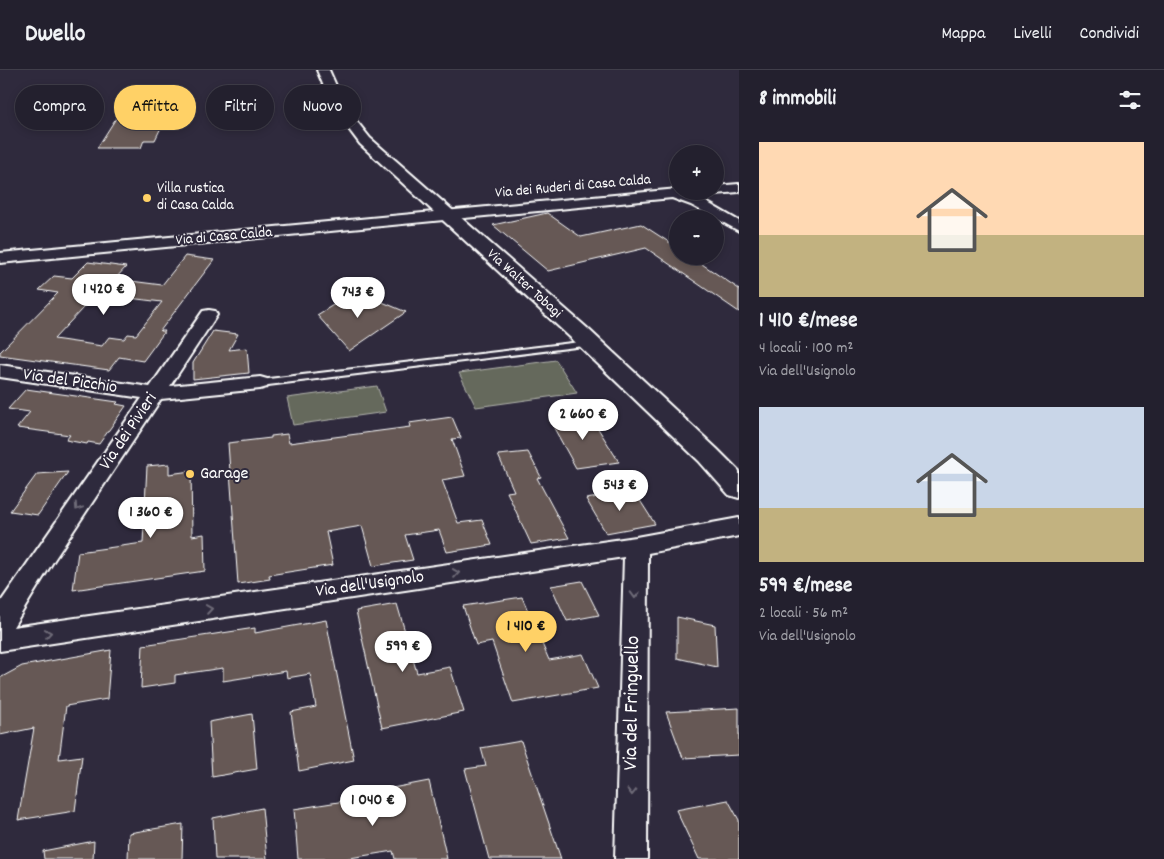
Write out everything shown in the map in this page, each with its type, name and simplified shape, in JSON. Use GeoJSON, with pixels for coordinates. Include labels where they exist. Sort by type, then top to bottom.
{"type":"FeatureCollection","features":[{"type":"Feature","properties":{"kind":"street","name":"Via Walter Tobagi"},"geometry":{"type":"LineString","coordinates":[[323,70],[334,99],[355,130],[376,152],[590,343],[708,455],[739,488]]}},
{"type":"Feature","properties":{"kind":"street"},"geometry":{"type":"LineString","coordinates":[[724,189],[739,188]]}},
{"type":"Feature","properties":{"kind":"street","name":"Via dei Ruderi di Casa Calda"},"geometry":{"type":"LineString","coordinates":[[447,215],[667,194]]}},
{"type":"Feature","properties":{"kind":"street"},"geometry":{"type":"LineString","coordinates":[[667,194],[693,200],[739,227]]}},
{"type":"Feature","properties":{"kind":"street","name":"Via di Casa Calda"},"geometry":{"type":"LineString","coordinates":[[6,258],[447,215]]}},
{"type":"Feature","properties":{"kind":"street"},"geometry":{"type":"LineString","coordinates":[[0,268],[6,258]]}},
{"type":"Feature","properties":{"kind":"street","name":"Via dei Pivieri"},"geometry":{"type":"LineString","coordinates":[[0,625],[46,553],[210,315]]}},
{"type":"Feature","properties":{"kind":"street","name":"Via del Picchio"},"geometry":{"type":"LineString","coordinates":[[0,371],[155,394],[260,383]]}},
{"type":"Feature","properties":{"kind":"street","name":"Via dell'Usignolo"},"geometry":{"type":"LineString","coordinates":[[0,640],[636,546],[739,527]]}},
{"type":"Feature","properties":{"kind":"street","name":"Via del Fringuello"},"geometry":{"type":"LineString","coordinates":[[631,859],[636,546]]}},
{"type":"Feature","properties":{"kind":"lane"},"geometry":{"type":"LineString","coordinates":[[260,383],[590,343]]}},
{"type":"Feature","properties":{"kind":"green space"},"geometry":{"type":"Polygon","coordinates":[[[556,360],[577,393],[476,407],[459,373],[556,360]]]}},
{"type":"Feature","properties":{"kind":"green space"},"geometry":{"type":"Polygon","coordinates":[[[377,386],[386,412],[293,425],[287,398],[377,386]]]}},
{"type":"Feature","properties":{"kind":"building"},"geometry":{"type":"Polygon","coordinates":[[[114,121],[114,130],[160,130],[155,140],[144,140],[141,148],[97,148],[114,121]]]}},
{"type":"Feature","properties":{"kind":"building"},"geometry":{"type":"Polygon","coordinates":[[[547,213],[581,237],[641,224],[669,242],[669,264],[646,248],[548,271],[493,225],[547,213]]]}},
{"type":"Feature","properties":{"kind":"building"},"geometry":{"type":"Polygon","coordinates":[[[185,256],[214,260],[160,331],[165,331],[143,361],[119,357],[109,370],[0,355],[0,352],[58,293],[39,290],[54,276],[72,278],[88,262],[126,267],[115,279],[162,285],[185,256]],[[96,294],[54,339],[102,346],[109,337],[124,339],[128,334],[136,335],[162,302],[96,294]]]}},
{"type":"Feature","properties":{"kind":"building"},"geometry":{"type":"Polygon","coordinates":[[[671,265],[703,265],[739,289],[739,312],[671,265]]]}},
{"type":"Feature","properties":{"kind":"building"},"geometry":{"type":"Polygon","coordinates":[[[353,295],[368,296],[406,312],[349,351],[317,315],[343,299],[347,301],[353,295]]]}},
{"type":"Feature","properties":{"kind":"building"},"geometry":{"type":"Polygon","coordinates":[[[213,331],[238,334],[229,350],[247,348],[249,373],[193,379],[193,363],[213,331]]]}},
{"type":"Feature","properties":{"kind":"building"},"geometry":{"type":"Polygon","coordinates":[[[26,389],[118,402],[116,404],[126,406],[99,444],[88,442],[87,444],[66,440],[70,435],[17,428],[30,412],[8,409],[26,389]]]}},
{"type":"Feature","properties":{"kind":"building"},"geometry":{"type":"Polygon","coordinates":[[[589,414],[619,462],[576,468],[549,419],[589,414]]]}},
{"type":"Feature","properties":{"kind":"building"},"geometry":{"type":"Polygon","coordinates":[[[452,417],[461,438],[452,439],[465,476],[442,480],[458,523],[482,520],[492,545],[447,552],[439,530],[405,535],[413,560],[373,566],[362,526],[326,532],[333,565],[269,575],[270,579],[238,584],[228,443],[271,438],[271,436],[287,434],[289,443],[410,427],[409,423],[452,417]]]}},
{"type":"Feature","properties":{"kind":"building"},"geometry":{"type":"Polygon","coordinates":[[[528,452],[541,477],[537,478],[569,538],[531,544],[507,492],[514,491],[498,455],[528,452]]]}},
{"type":"Feature","properties":{"kind":"building"},"geometry":{"type":"Polygon","coordinates":[[[169,464],[169,474],[191,471],[192,536],[204,534],[205,571],[73,590],[78,552],[143,543],[147,466],[169,464]]]}},
{"type":"Feature","properties":{"kind":"building"},"geometry":{"type":"Polygon","coordinates":[[[68,472],[38,515],[10,511],[37,474],[68,472]]]}},
{"type":"Feature","properties":{"kind":"building"},"geometry":{"type":"Polygon","coordinates":[[[634,491],[655,524],[606,533],[586,499],[634,491]]]}},
{"type":"Feature","properties":{"kind":"building"},"geometry":{"type":"Polygon","coordinates":[[[582,581],[599,615],[567,621],[551,586],[582,581]]]}},
{"type":"Feature","properties":{"kind":"building"},"geometry":{"type":"Polygon","coordinates":[[[522,597],[549,660],[583,654],[598,688],[513,703],[492,642],[476,645],[463,606],[522,597]]]}},
{"type":"Feature","properties":{"kind":"building"},"geometry":{"type":"Polygon","coordinates":[[[397,604],[417,673],[450,667],[464,712],[382,728],[356,611],[397,604]]]}},
{"type":"Feature","properties":{"kind":"building"},"geometry":{"type":"Polygon","coordinates":[[[677,617],[715,625],[717,667],[677,658],[677,617]]]}},
{"type":"Feature","properties":{"kind":"building"},"geometry":{"type":"Polygon","coordinates":[[[326,620],[354,760],[299,771],[291,712],[316,707],[310,674],[287,678],[286,671],[223,681],[223,668],[175,675],[175,683],[141,688],[143,645],[255,628],[255,633],[326,620]]]}},
{"type":"Feature","properties":{"kind":"building"},"geometry":{"type":"Polygon","coordinates":[[[111,650],[107,699],[66,706],[59,759],[82,756],[75,811],[18,820],[34,728],[0,735],[0,678],[22,666],[111,650]]]}},
{"type":"Feature","properties":{"kind":"building"},"geometry":{"type":"Polygon","coordinates":[[[739,708],[739,755],[683,758],[666,712],[739,708]]]}},
{"type":"Feature","properties":{"kind":"building"},"geometry":{"type":"Polygon","coordinates":[[[252,714],[257,769],[212,777],[209,722],[252,714]]]}},
{"type":"Feature","properties":{"kind":"building"},"geometry":{"type":"Polygon","coordinates":[[[521,741],[561,859],[489,859],[465,769],[486,766],[481,748],[521,741]]]}},
{"type":"Feature","properties":{"kind":"building"},"geometry":{"type":"Polygon","coordinates":[[[429,781],[447,859],[395,859],[393,851],[344,859],[298,859],[294,809],[383,795],[382,790],[429,781]]]}},
{"type":"Feature","properties":{"kind":"building"},"geometry":{"type":"Polygon","coordinates":[[[728,800],[739,820],[739,859],[699,859],[676,810],[728,800]]]}},
{"type":"Feature","properties":{"kind":"building"},"geometry":{"type":"Polygon","coordinates":[[[262,808],[267,859],[215,859],[213,818],[262,808]]]}},
{"type":"Feature","properties":{"kind":"building"},"geometry":{"type":"Polygon","coordinates":[[[183,824],[182,859],[128,859],[129,833],[183,824]]]}},
{"type":"Feature","properties":{"kind":"building"},"geometry":{"type":"Polygon","coordinates":[[[94,841],[93,859],[44,859],[43,851],[94,841]]]}},
{"type":"Feature","properties":{"kind":"place","name":"Villa rustica di Casa Calda"},"geometry":{"type":"Point","coordinates":[147,198]}},
{"type":"Feature","properties":{"kind":"place","name":"Garage"},"geometry":{"type":"Point","coordinates":[190,474]}}]}
